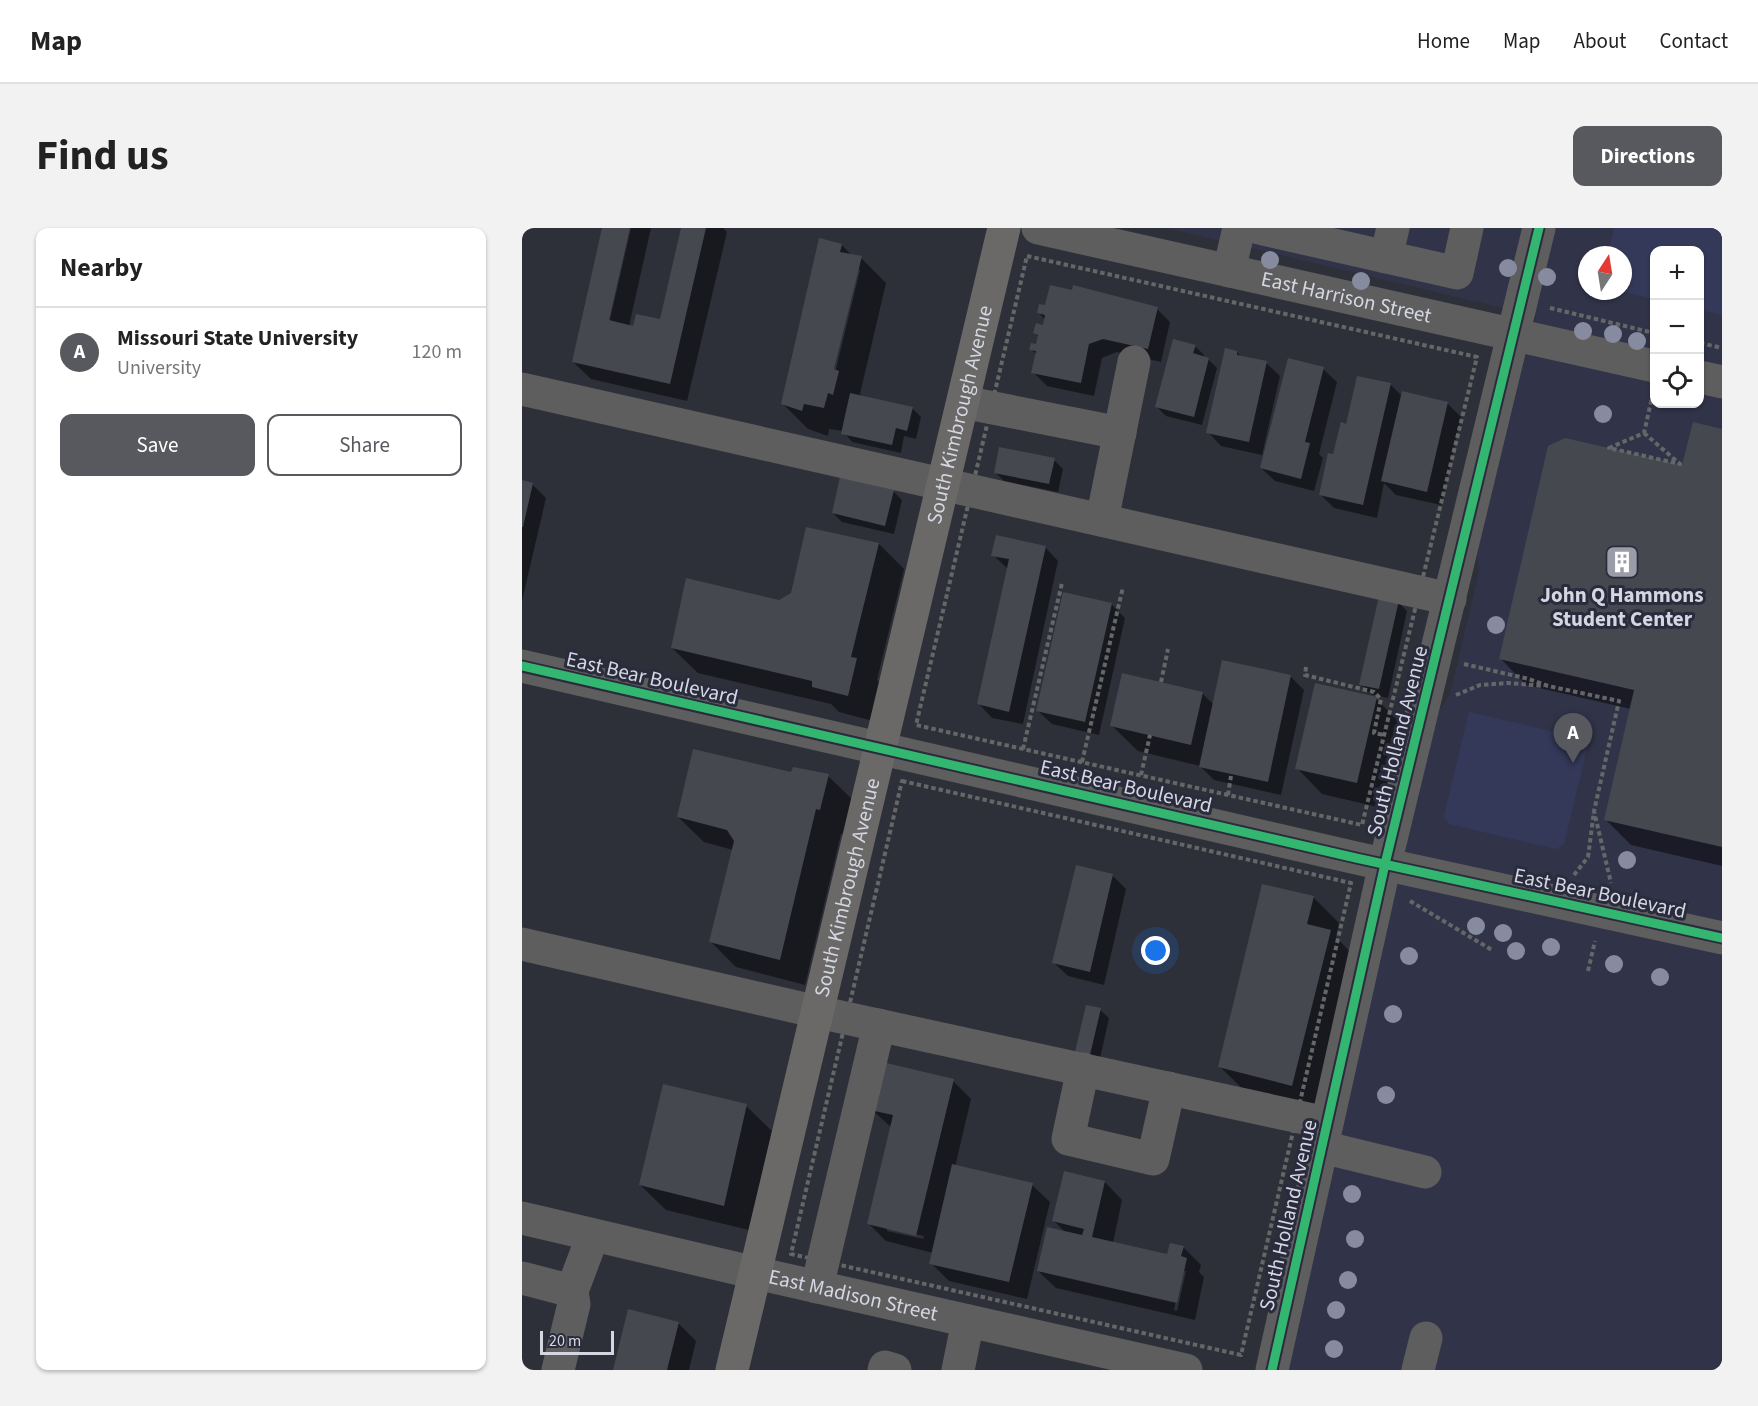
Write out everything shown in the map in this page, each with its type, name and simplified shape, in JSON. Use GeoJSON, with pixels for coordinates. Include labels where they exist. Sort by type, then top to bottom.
{"type":"FeatureCollection","features":[{"type":"Feature","properties":{"kind":"main road","name":"South Kimbrough Avenue"},"geometry":{"type":"LineString","coordinates":[[732,1370],[881,748],[958,488],[977,405],[1005,228]]}},
{"type":"Feature","properties":{"kind":"street"},"geometry":{"type":"LineString","coordinates":[[1229,271],[1239,228]]}},
{"type":"Feature","properties":{"kind":"street"},"geometry":{"type":"LineString","coordinates":[[1259,228],[1390,243],[1457,273],[1467,228]]}},
{"type":"Feature","properties":{"kind":"street","name":"South Holland Avenue"},"geometry":{"type":"LineString","coordinates":[[1272,1370],[1385,864],[1435,596],[1514,334],[1539,228]]}},
{"type":"Feature","properties":{"kind":"street"},"geometry":{"type":"LineString","coordinates":[[1307,288],[1318,234]]}},
{"type":"Feature","properties":{"kind":"street","name":"East Harrison Street"},"geometry":{"type":"LineString","coordinates":[[1033,242],[1107,236],[1162,241],[1229,271],[1514,334],[1650,377]]}},
{"type":"Feature","properties":{"kind":"street"},"geometry":{"type":"LineString","coordinates":[[1102,520],[1134,362]]}},
{"type":"Feature","properties":{"kind":"street"},"geometry":{"type":"LineString","coordinates":[[1704,377],[1722,382]]}},
{"type":"Feature","properties":{"kind":"street"},"geometry":{"type":"LineString","coordinates":[[522,389],[1435,596]]}},
{"type":"Feature","properties":{"kind":"street"},"geometry":{"type":"LineString","coordinates":[[977,405],[1120,434]]}},
{"type":"Feature","properties":{"kind":"street","name":"East Bear Boulevard"},"geometry":{"type":"LineString","coordinates":[[522,666],[1722,939]]}},
{"type":"Feature","properties":{"kind":"street"},"geometry":{"type":"LineString","coordinates":[[522,944],[818,1012],[1169,1088],[1325,1135],[1425,1172]]}},
{"type":"Feature","properties":{"kind":"street"},"geometry":{"type":"LineString","coordinates":[[817,1287],[879,1025]]}},
{"type":"Feature","properties":{"kind":"street"},"geometry":{"type":"LineString","coordinates":[[1083,1069],[1068,1139],[1153,1160],[1169,1088]]}},
{"type":"Feature","properties":{"kind":"street","name":"East Madison Street"},"geometry":{"type":"LineString","coordinates":[[522,1218],[756,1274],[1186,1370]]}},
{"type":"Feature","properties":{"kind":"street"},"geometry":{"type":"LineString","coordinates":[[558,1370],[574,1304],[572,1291],[593,1235]]}},
{"type":"Feature","properties":{"kind":"street"},"geometry":{"type":"LineString","coordinates":[[522,1278],[572,1291]]}},
{"type":"Feature","properties":{"kind":"street"},"geometry":{"type":"LineString","coordinates":[[958,1370],[968,1321]]}},
{"type":"Feature","properties":{"kind":"street"},"geometry":{"type":"LineString","coordinates":[[1418,1370],[1426,1338]]}},
{"type":"Feature","properties":{"kind":"street"},"geometry":{"type":"LineString","coordinates":[[884,1370],[885,1367],[895,1370]]}},
{"type":"Feature","properties":{"kind":"path"},"geometry":{"type":"LineString","coordinates":[[1033,242],[977,405],[958,488],[916,725],[1362,825],[1384,735],[1435,596],[1477,357]]}},
{"type":"Feature","properties":{"kind":"path"},"geometry":{"type":"LineString","coordinates":[[1550,308],[1650,332]]}},
{"type":"Feature","properties":{"kind":"path"},"geometry":{"type":"LineString","coordinates":[[1704,344],[1722,348]]}},
{"type":"Feature","properties":{"kind":"path"},"geometry":{"type":"LineString","coordinates":[[1644,433],[1650,400]]}},
{"type":"Feature","properties":{"kind":"path"},"geometry":{"type":"LineString","coordinates":[[1644,433],[1662,449],[1680,464],[1609,448],[1644,433]]}},
{"type":"Feature","properties":{"kind":"path"},"geometry":{"type":"LineString","coordinates":[[1023,749],[1062,584]]}},
{"type":"Feature","properties":{"kind":"path"},"geometry":{"type":"LineString","coordinates":[[1082,762],[1123,587]]}},
{"type":"Feature","properties":{"kind":"path"},"geometry":{"type":"LineString","coordinates":[[1161,682],[1168,649]]}},
{"type":"Feature","properties":{"kind":"path"},"geometry":{"type":"LineString","coordinates":[[1464,664],[1529,679],[1548,686]]}},
{"type":"Feature","properties":{"kind":"path"},"geometry":{"type":"LineString","coordinates":[[1306,667],[1305,675],[1374,692],[1381,699],[1374,733],[1384,735]]}},
{"type":"Feature","properties":{"kind":"path"},"geometry":{"type":"LineString","coordinates":[[1456,695],[1480,685],[1508,683],[1548,686],[1619,701],[1594,811],[1588,857],[1574,875]]}},
{"type":"Feature","properties":{"kind":"path"},"geometry":{"type":"LineString","coordinates":[[1141,776],[1150,735]]}},
{"type":"Feature","properties":{"kind":"path"},"geometry":{"type":"LineString","coordinates":[[1228,795],[1232,776]]}},
{"type":"Feature","properties":{"kind":"path"},"geometry":{"type":"LineString","coordinates":[[1594,811],[1611,883]]}},
{"type":"Feature","properties":{"kind":"path"},"geometry":{"type":"LineString","coordinates":[[1405,911],[1408,900],[1492,950]]}},
{"type":"Feature","properties":{"kind":"path"},"geometry":{"type":"LineString","coordinates":[[1588,970],[1595,940]]}},
{"type":"Feature","properties":{"kind":"shaded area"},"geometry":{"type":"Polygon","coordinates":[[[1167,228],[1722,228],[1722,1370],[1282,1370],[1436,715],[1450,695],[1479,572],[1477,552],[1518,366],[1537,316],[1167,228]]]}},
{"type":"Feature","properties":{"kind":"shaded area"},"geometry":{"type":"Polygon","coordinates":[[[1614,228],[1722,228],[1722,315],[1704,311],[1704,246],[1650,246],[1650,298],[1632,294],[1632,246],[1610,246],[1614,228]]]}},
{"type":"Feature","properties":{"kind":"shaded area"},"geometry":{"type":"Polygon","coordinates":[[[1469,712],[1589,740],[1564,844],[1556,849],[1449,824],[1444,816],[1469,712]]]}},
{"type":"Feature","properties":{"kind":"building"},"geometry":{"type":"Polygon","coordinates":[[[602,228],[630,228],[609,320],[633,326],[636,314],[660,319],[681,228],[706,228],[670,384],[572,362],[602,228]]]}},
{"type":"Feature","properties":{"kind":"building"},"geometry":{"type":"Polygon","coordinates":[[[819,238],[842,244],[840,252],[862,256],[834,369],[839,371],[833,395],[828,393],[824,408],[804,404],[802,411],[781,404],[819,238]]]}},
{"type":"Feature","properties":{"kind":"building"},"geometry":{"type":"Polygon","coordinates":[[[1050,285],[1072,290],[1073,285],[1158,307],[1148,349],[1103,339],[1089,344],[1081,383],[1031,373],[1036,351],[1029,350],[1031,343],[1036,344],[1038,335],[1033,333],[1036,323],[1043,325],[1045,315],[1037,313],[1039,304],[1045,305],[1050,285]]]}},
{"type":"Feature","properties":{"kind":"building"},"geometry":{"type":"Polygon","coordinates":[[[1173,339],[1196,345],[1193,353],[1209,358],[1194,417],[1155,407],[1173,339]]]}},
{"type":"Feature","properties":{"kind":"building"},"geometry":{"type":"Polygon","coordinates":[[[1225,348],[1237,351],[1237,355],[1267,361],[1249,442],[1206,433],[1225,348]]]}},
{"type":"Feature","properties":{"kind":"building"},"geometry":{"type":"Polygon","coordinates":[[[1288,358],[1324,367],[1305,442],[1310,443],[1301,479],[1260,468],[1288,358]]]}},
{"type":"Feature","properties":{"kind":"building"},"geometry":{"type":"Polygon","coordinates":[[[1357,376],[1391,383],[1363,505],[1319,495],[1328,453],[1333,454],[1341,422],[1346,424],[1357,376]]]}},
{"type":"Feature","properties":{"kind":"building"},"geometry":{"type":"Polygon","coordinates":[[[1402,391],[1448,402],[1427,492],[1381,481],[1402,391]]]}},
{"type":"Feature","properties":{"kind":"building"},"geometry":{"type":"Polygon","coordinates":[[[850,393],[913,407],[907,431],[896,428],[892,445],[841,434],[850,393]]]}},
{"type":"Feature","properties":{"kind":"building","name":"John Q Hammons Student Center"},"geometry":{"type":"Polygon","coordinates":[[[1693,422],[1722,429],[1722,847],[1604,820],[1634,690],[1499,659],[1548,446],[1565,438],[1682,465],[1693,422]]]}},
{"type":"Feature","properties":{"kind":"building"},"geometry":{"type":"Polygon","coordinates":[[[999,447],[1055,458],[1049,484],[994,473],[999,447]]]}},
{"type":"Feature","properties":{"kind":"building"},"geometry":{"type":"Polygon","coordinates":[[[840,477],[894,490],[885,526],[832,513],[840,477]]]}},
{"type":"Feature","properties":{"kind":"building"},"geometry":{"type":"Polygon","coordinates":[[[522,480],[533,483],[523,527],[522,527],[522,480]]]}},
{"type":"Feature","properties":{"kind":"building"},"geometry":{"type":"Polygon","coordinates":[[[806,527],[879,543],[851,657],[857,658],[848,696],[812,687],[812,681],[671,648],[686,578],[779,600],[791,593],[806,527]]]}},
{"type":"Feature","properties":{"kind":"building"},"geometry":{"type":"Polygon","coordinates":[[[996,535],[1046,546],[1009,712],[977,704],[1009,559],[991,556],[996,535]]]}},
{"type":"Feature","properties":{"kind":"building"},"geometry":{"type":"Polygon","coordinates":[[[1063,592],[1112,603],[1085,722],[1036,711],[1063,592]]]}},
{"type":"Feature","properties":{"kind":"building"},"geometry":{"type":"Polygon","coordinates":[[[1379,596],[1399,600],[1379,689],[1359,685],[1379,596]]]}},
{"type":"Feature","properties":{"kind":"building"},"geometry":{"type":"Polygon","coordinates":[[[1222,660],[1291,675],[1268,782],[1199,767],[1222,660]]]}},
{"type":"Feature","properties":{"kind":"building"},"geometry":{"type":"Polygon","coordinates":[[[1122,673],[1203,692],[1191,745],[1110,726],[1122,673]]]}},
{"type":"Feature","properties":{"kind":"building"},"geometry":{"type":"Polygon","coordinates":[[[1315,683],[1377,697],[1357,783],[1295,769],[1315,683]]]}},
{"type":"Feature","properties":{"kind":"building"},"geometry":{"type":"Polygon","coordinates":[[[693,749],[791,772],[793,767],[829,774],[820,810],[816,809],[780,960],[709,942],[734,841],[727,830],[677,817],[693,749]]]}},
{"type":"Feature","properties":{"kind":"building"},"geometry":{"type":"Polygon","coordinates":[[[1076,865],[1113,874],[1090,972],[1052,963],[1076,865]]]}},
{"type":"Feature","properties":{"kind":"building"},"geometry":{"type":"Polygon","coordinates":[[[1262,884],[1314,896],[1307,924],[1331,930],[1292,1086],[1218,1067],[1262,884]]]}},
{"type":"Feature","properties":{"kind":"building"},"geometry":{"type":"Polygon","coordinates":[[[1086,1005],[1101,1008],[1090,1055],[1075,1052],[1086,1005]]]}},
{"type":"Feature","properties":{"kind":"building"},"geometry":{"type":"Polygon","coordinates":[[[882,1062],[954,1079],[916,1236],[867,1224],[893,1115],[870,1110],[882,1062]]]}},
{"type":"Feature","properties":{"kind":"building"},"geometry":{"type":"Polygon","coordinates":[[[663,1084],[747,1104],[724,1206],[639,1185],[663,1084]]]}},
{"type":"Feature","properties":{"kind":"building"},"geometry":{"type":"Polygon","coordinates":[[[952,1164],[1033,1183],[1009,1282],[929,1264],[952,1164]]]}},
{"type":"Feature","properties":{"kind":"building"},"geometry":{"type":"Polygon","coordinates":[[[1064,1171],[1105,1181],[1092,1237],[1167,1254],[1170,1243],[1184,1246],[1181,1256],[1187,1258],[1177,1303],[1037,1271],[1047,1227],[1082,1235],[1084,1229],[1052,1221],[1064,1171]]]}},
{"type":"Feature","properties":{"kind":"building"},"geometry":{"type":"Polygon","coordinates":[[[628,1309],[679,1322],[667,1370],[613,1370],[628,1309]]]}},
{"type":"Feature","properties":{"kind":"cycle path"},"geometry":{"type":"LineString","coordinates":[[1272,1370],[1385,864],[1539,228]]}},
{"type":"Feature","properties":{"kind":"cycle path"},"geometry":{"type":"LineString","coordinates":[[522,666],[1356,858],[1722,938]]}},
{"type":"Feature","properties":{"kind":"place","name":"John Q Hammons Student Center"},"geometry":{"type":"Point","coordinates":[1622,562]}},
{"type":"Feature","properties":{"kind":"place","name":"Missouri State University"},"geometry":{"type":"Point","coordinates":[1573,763]}}]}
